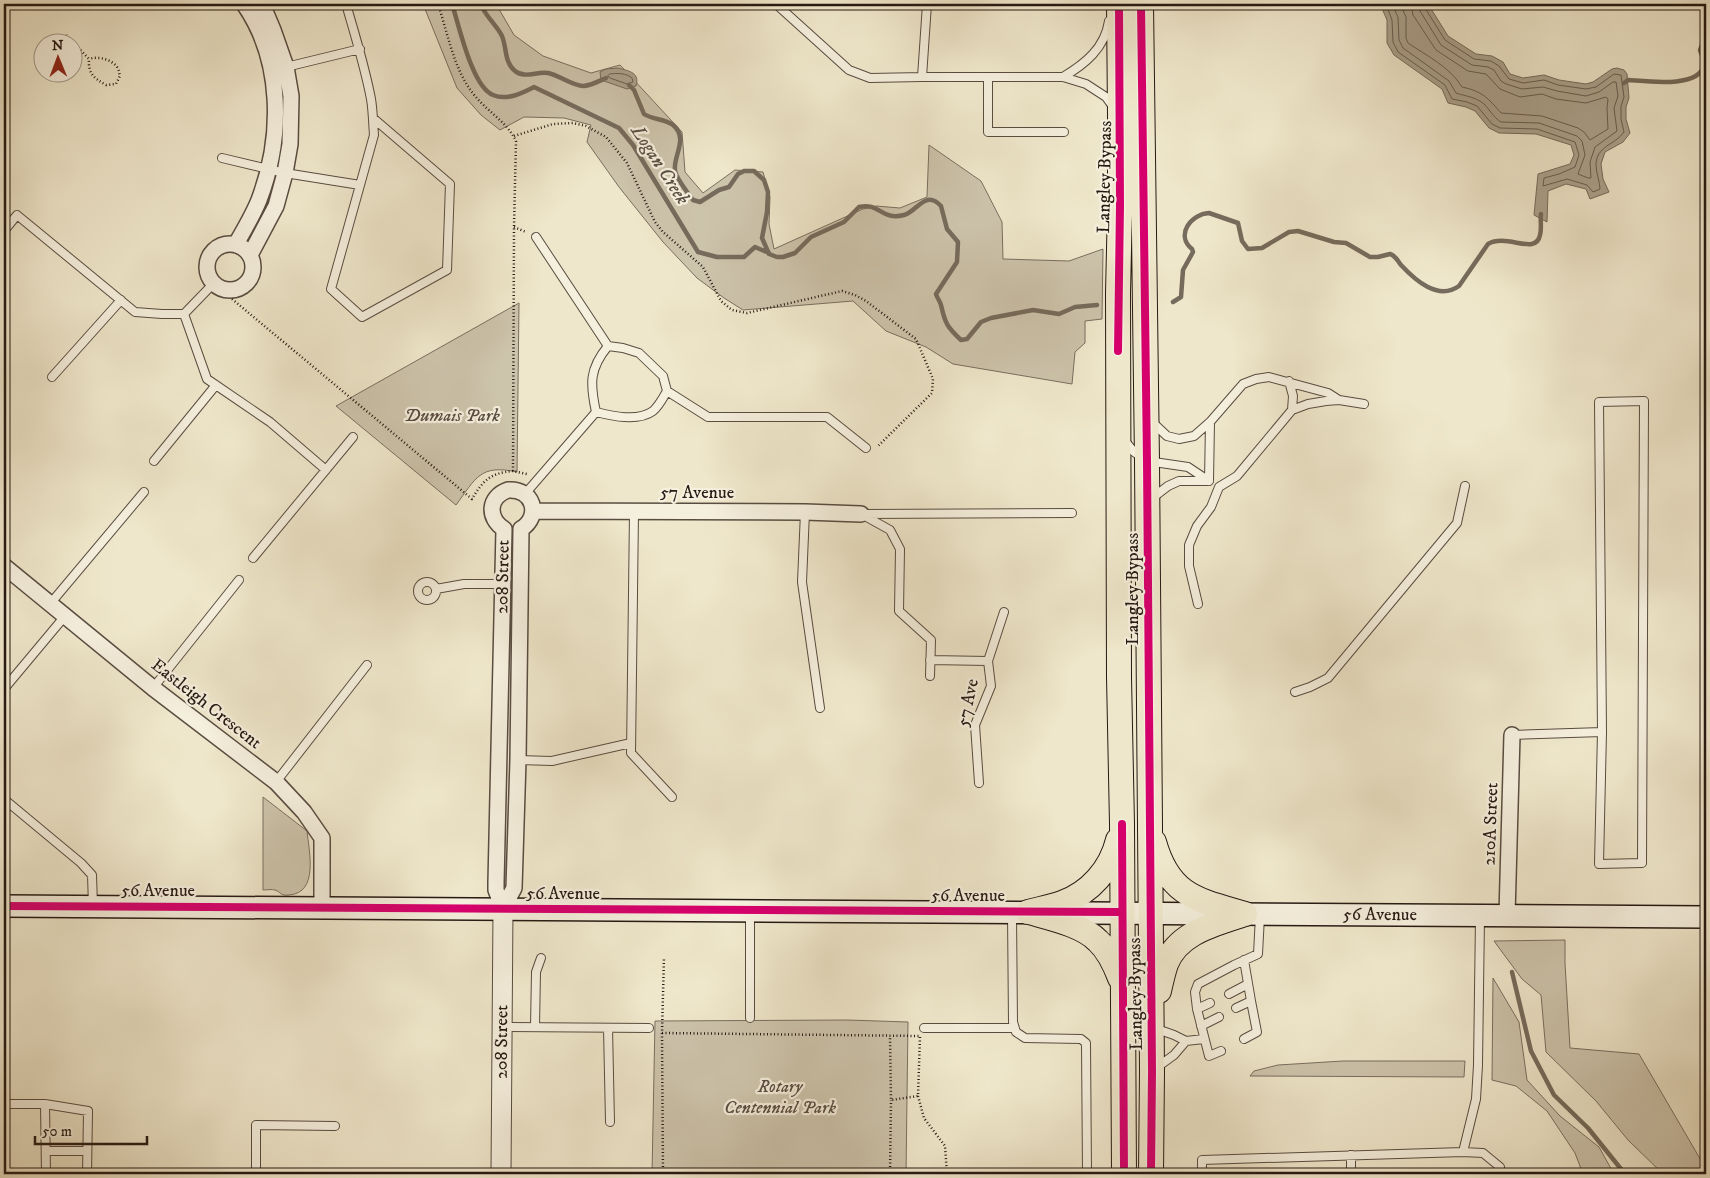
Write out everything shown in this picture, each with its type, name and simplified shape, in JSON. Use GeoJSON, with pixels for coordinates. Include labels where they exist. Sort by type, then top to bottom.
{"type":"FeatureCollection","features":[{"type":"Feature","properties":{"kind":"main road","name":"Langley Bypass"},"geometry":{"type":"LineString","coordinates":[[1119,4],[1119,677],[1122,824],[1124,1174]]}},
{"type":"Feature","properties":{"kind":"main road","name":"Langley Bypass"},"geometry":{"type":"LineString","coordinates":[[1141,4],[1147,461],[1152,1174]]}},
{"type":"Feature","properties":{"kind":"main road"},"geometry":{"type":"LineString","coordinates":[[1020,912],[1062,903],[1076,896],[1094,882],[1107,868],[1115,854],[1122,824]]}},
{"type":"Feature","properties":{"kind":"main road"},"geometry":{"type":"LineString","coordinates":[[1150,825],[1156,850],[1164,868],[1174,883],[1186,894],[1203,902],[1252,914]]}},
{"type":"Feature","properties":{"kind":"main road","name":"56 Avenue"},"geometry":{"type":"LineString","coordinates":[[4,906],[1706,917]]}},
{"type":"Feature","properties":{"kind":"main road"},"geometry":{"type":"LineString","coordinates":[[1020,912],[1069,925],[1087,932],[1098,940],[1113,960],[1122,983]]}},
{"type":"Feature","properties":{"kind":"main road"},"geometry":{"type":"LineString","coordinates":[[1152,1026],[1166,962],[1176,946],[1200,930],[1252,914]]}},
{"type":"Feature","properties":{"kind":"street"},"geometry":{"type":"LineString","coordinates":[[236,244],[259,200],[275,141],[275,97],[272,71],[262,36],[244,4]]}},
{"type":"Feature","properties":{"kind":"street"},"geometry":{"type":"LineString","coordinates":[[250,256],[276,206],[285,173],[290,144],[292,96],[286,67],[274,30],[262,4]]}},
{"type":"Feature","properties":{"kind":"street"},"geometry":{"type":"LineString","coordinates":[[236,244],[243,248],[250,256],[253,268],[252,276],[242,288],[227,291],[220,289],[209,278],[206,271],[206,263],[214,249],[221,245],[236,244]]}},
{"type":"Feature","properties":{"kind":"street","name":"208 Street"},"geometry":{"type":"LineString","coordinates":[[501,1174],[503,909],[496,890],[496,883],[504,529],[494,519],[492,505],[498,496],[508,490],[525,494]]}},
{"type":"Feature","properties":{"kind":"street"},"geometry":{"type":"LineString","coordinates":[[525,494],[531,503],[533,512]]}},
{"type":"Feature","properties":{"kind":"street","name":"208 Street"},"geometry":{"type":"LineString","coordinates":[[503,909],[514,888],[518,760],[521,529],[529,522],[533,512]]}},
{"type":"Feature","properties":{"kind":"street","name":"57 Avenue"},"geometry":{"type":"LineString","coordinates":[[533,512],[805,512],[861,514]]}},
{"type":"Feature","properties":{"kind":"street","name":"Eastleigh Crescent"},"geometry":{"type":"LineString","coordinates":[[4,566],[153,688],[276,782],[304,812],[322,838],[322,907]]}},
{"type":"Feature","properties":{"kind":"street","name":"210A Street"},"geometry":{"type":"LineString","coordinates":[[1507,915],[1512,735]]}},
{"type":"Feature","properties":{"kind":"lane"},"geometry":{"type":"LineString","coordinates":[[346,4],[360,50],[371,100],[374,135],[331,289],[362,317],[447,270],[450,184],[373,118]]}},
{"type":"Feature","properties":{"kind":"lane"},"geometry":{"type":"LineString","coordinates":[[776,4],[849,70],[870,78],[1063,77],[1086,84],[1106,97],[1120,117]]}},
{"type":"Feature","properties":{"kind":"lane"},"geometry":{"type":"LineString","coordinates":[[922,77],[927,4]]}},
{"type":"Feature","properties":{"kind":"lane"},"geometry":{"type":"LineString","coordinates":[[1063,77],[1080,67],[1096,52],[1108,28],[1112,4]]}},
{"type":"Feature","properties":{"kind":"lane"},"geometry":{"type":"LineString","coordinates":[[286,67],[360,50]]}},
{"type":"Feature","properties":{"kind":"lane"},"geometry":{"type":"LineString","coordinates":[[988,77],[988,132],[1064,132]]}},
{"type":"Feature","properties":{"kind":"lane"},"geometry":{"type":"LineString","coordinates":[[222,158],[285,173],[360,185]]}},
{"type":"Feature","properties":{"kind":"lane"},"geometry":{"type":"LineString","coordinates":[[4,231],[17,215],[135,312],[184,314],[213,284]]}},
{"type":"Feature","properties":{"kind":"lane"},"geometry":{"type":"LineString","coordinates":[[536,237],[608,346],[639,353],[663,376],[667,391],[708,417],[827,417],[866,448]]}},
{"type":"Feature","properties":{"kind":"lane"},"geometry":{"type":"LineString","coordinates":[[52,377],[121,300]]}},
{"type":"Feature","properties":{"kind":"lane"},"geometry":{"type":"LineString","coordinates":[[184,314],[207,379],[270,422],[326,470]]}},
{"type":"Feature","properties":{"kind":"lane"},"geometry":{"type":"LineString","coordinates":[[596,412],[592,394],[593,371],[598,358],[608,346]]}},
{"type":"Feature","properties":{"kind":"lane"},"geometry":{"type":"LineString","coordinates":[[1146,416],[1167,436],[1179,439],[1194,436],[1210,422],[1243,384],[1269,377],[1328,393],[1339,400]]}},
{"type":"Feature","properties":{"kind":"lane"},"geometry":{"type":"LineString","coordinates":[[1289,381],[1293,396],[1292,410]]}},
{"type":"Feature","properties":{"kind":"lane"},"geometry":{"type":"LineString","coordinates":[[154,460],[216,385]]}},
{"type":"Feature","properties":{"kind":"lane"},"geometry":{"type":"LineString","coordinates":[[596,412],[614,416],[638,416],[653,411],[667,391]]}},
{"type":"Feature","properties":{"kind":"lane"},"geometry":{"type":"LineString","coordinates":[[1198,604],[1189,566],[1189,545],[1197,526],[1211,507],[1219,487],[1237,476],[1292,410],[1308,404],[1339,400],[1364,404]]}},
{"type":"Feature","properties":{"kind":"lane"},"geometry":{"type":"LineString","coordinates":[[1644,401],[1642,864],[1599,864],[1602,732],[1599,402],[1644,401]]}},
{"type":"Feature","properties":{"kind":"lane"},"geometry":{"type":"LineString","coordinates":[[525,494],[596,412]]}},
{"type":"Feature","properties":{"kind":"lane"},"geometry":{"type":"LineString","coordinates":[[1209,481],[1210,422]]}},
{"type":"Feature","properties":{"kind":"lane"},"geometry":{"type":"LineString","coordinates":[[1118,434],[1134,452],[1147,461],[1188,467],[1219,487]]}},
{"type":"Feature","properties":{"kind":"lane"},"geometry":{"type":"LineString","coordinates":[[253,558],[353,437]]}},
{"type":"Feature","properties":{"kind":"lane"},"geometry":{"type":"LineString","coordinates":[[1147,502],[1168,486],[1179,481],[1209,481]]}},
{"type":"Feature","properties":{"kind":"lane"},"geometry":{"type":"LineString","coordinates":[[1295,692],[1328,678],[1457,523],[1465,486]]}},
{"type":"Feature","properties":{"kind":"lane"},"geometry":{"type":"LineString","coordinates":[[50,604],[144,492]]}},
{"type":"Feature","properties":{"kind":"lane"},"geometry":{"type":"LineString","coordinates":[[634,512],[631,753],[672,797]]}},
{"type":"Feature","properties":{"kind":"lane"},"geometry":{"type":"LineString","coordinates":[[805,512],[802,582],[820,708]]}},
{"type":"Feature","properties":{"kind":"lane"},"geometry":{"type":"LineString","coordinates":[[861,514],[1072,513]]}},
{"type":"Feature","properties":{"kind":"lane"},"geometry":{"type":"LineString","coordinates":[[861,514],[890,530],[900,549],[899,611],[931,640],[930,676]]}},
{"type":"Feature","properties":{"kind":"lane"},"geometry":{"type":"LineString","coordinates":[[153,688],[239,580]]}},
{"type":"Feature","properties":{"kind":"lane"},"geometry":{"type":"LineString","coordinates":[[436,589],[464,584],[503,584]]}},
{"type":"Feature","properties":{"kind":"lane","name":"57 Ave"},"geometry":{"type":"LineString","coordinates":[[979,783],[975,725],[991,686],[988,660],[1004,612]]}},
{"type":"Feature","properties":{"kind":"lane"},"geometry":{"type":"LineString","coordinates":[[4,689],[65,616]]}},
{"type":"Feature","properties":{"kind":"lane","name":"57 Ave"},"geometry":{"type":"LineString","coordinates":[[930,660],[988,660]]}},
{"type":"Feature","properties":{"kind":"lane"},"geometry":{"type":"LineString","coordinates":[[276,782],[367,665]]}},
{"type":"Feature","properties":{"kind":"lane"},"geometry":{"type":"LineString","coordinates":[[1512,735],[1602,732]]}},
{"type":"Feature","properties":{"kind":"lane"},"geometry":{"type":"LineString","coordinates":[[518,760],[552,761],[631,743]]}},
{"type":"Feature","properties":{"kind":"lane"},"geometry":{"type":"LineString","coordinates":[[4,799],[81,863],[92,875],[93,906]]}},
{"type":"Feature","properties":{"kind":"lane"},"geometry":{"type":"LineString","coordinates":[[750,910],[750,1018]]}},
{"type":"Feature","properties":{"kind":"lane"},"geometry":{"type":"LineString","coordinates":[[1020,912],[1012,1022],[1014,1028],[1025,1038],[1081,1039],[1086,1043],[1086,1174]]}},
{"type":"Feature","properties":{"kind":"lane"},"geometry":{"type":"LineString","coordinates":[[1221,1051],[1209,1056],[1197,1009],[1195,992],[1198,984],[1258,954],[1252,914]]}},
{"type":"Feature","properties":{"kind":"lane"},"geometry":{"type":"LineString","coordinates":[[1463,1152],[1476,1099],[1480,915]]}},
{"type":"Feature","properties":{"kind":"lane"},"geometry":{"type":"LineString","coordinates":[[535,1027],[536,972],[541,958]]}},
{"type":"Feature","properties":{"kind":"lane"},"geometry":{"type":"LineString","coordinates":[[1244,960],[1257,1032],[1244,1039]]}},
{"type":"Feature","properties":{"kind":"lane"},"geometry":{"type":"LineString","coordinates":[[1229,994],[1248,984]]}},
{"type":"Feature","properties":{"kind":"lane"},"geometry":{"type":"LineString","coordinates":[[1236,1008],[1251,1001]]}},
{"type":"Feature","properties":{"kind":"lane"},"geometry":{"type":"LineString","coordinates":[[1197,1009],[1210,1003]]}},
{"type":"Feature","properties":{"kind":"lane"},"geometry":{"type":"LineString","coordinates":[[1201,1026],[1219,1017]]}},
{"type":"Feature","properties":{"kind":"lane"},"geometry":{"type":"LineString","coordinates":[[1152,1026],[1186,1041],[1204,1039]]}},
{"type":"Feature","properties":{"kind":"lane"},"geometry":{"type":"LineString","coordinates":[[502,1027],[649,1028]]}},
{"type":"Feature","properties":{"kind":"lane"},"geometry":{"type":"LineString","coordinates":[[608,1028],[610,1122]]}},
{"type":"Feature","properties":{"kind":"lane"},"geometry":{"type":"LineString","coordinates":[[924,1028],[1014,1028]]}},
{"type":"Feature","properties":{"kind":"lane"},"geometry":{"type":"LineString","coordinates":[[1152,1071],[1174,1055],[1186,1041]]}},
{"type":"Feature","properties":{"kind":"lane"},"geometry":{"type":"LineString","coordinates":[[4,1104],[45,1104],[88,1111],[87,1174]]}},
{"type":"Feature","properties":{"kind":"lane"},"geometry":{"type":"LineString","coordinates":[[45,1104],[46,1174]]}},
{"type":"Feature","properties":{"kind":"lane"},"geometry":{"type":"LineString","coordinates":[[256,1174],[256,1125],[335,1126]]}},
{"type":"Feature","properties":{"kind":"lane"},"geometry":{"type":"LineString","coordinates":[[46,1151],[87,1152]]}},
{"type":"Feature","properties":{"kind":"lane"},"geometry":{"type":"LineString","coordinates":[[1202,1174],[1202,1160],[1463,1152],[1483,1153],[1500,1167],[1500,1174]]}},
{"type":"Feature","properties":{"kind":"lane"},"geometry":{"type":"LineString","coordinates":[[1351,1155],[1351,1174]]}},
{"type":"Feature","properties":{"kind":"path"},"geometry":{"type":"LineString","coordinates":[[438,4],[461,76],[475,96],[511,131],[516,141],[513,471]]}},
{"type":"Feature","properties":{"kind":"path"},"geometry":{"type":"LineString","coordinates":[[82,52],[89,59],[89,69],[96,79],[106,85],[116,84],[120,76],[117,67],[96,56],[89,59]]}},
{"type":"Feature","properties":{"kind":"path"},"geometry":{"type":"LineString","coordinates":[[514,136],[554,124],[573,124],[586,126],[606,137],[627,163],[655,222],[663,232],[703,268],[721,301],[732,310],[746,313],[845,292],[866,301],[916,338],[933,379],[932,393],[876,448],[866,448]]}},
{"type":"Feature","properties":{"kind":"path"},"geometry":{"type":"LineString","coordinates":[[232,299],[472,499],[486,479],[498,472],[513,471],[530,476],[537,482]]}},
{"type":"Feature","properties":{"kind":"path"},"geometry":{"type":"LineString","coordinates":[[663,1174],[662,1033],[664,957]]}},
{"type":"Feature","properties":{"kind":"path"},"geometry":{"type":"LineString","coordinates":[[662,1033],[920,1036],[918,1096],[924,1118],[944,1146],[947,1174]]}},
{"type":"Feature","properties":{"kind":"path"},"geometry":{"type":"LineString","coordinates":[[890,1036],[890,1174]]}},
{"type":"Feature","properties":{"kind":"path"},"geometry":{"type":"LineString","coordinates":[[891,1100],[918,1096]]}},
{"type":"Feature","properties":{"kind":"green space"},"geometry":{"type":"Polygon","coordinates":[[[423,4],[496,4],[514,35],[543,56],[591,73],[620,65],[682,132],[685,172],[703,193],[735,170],[763,172],[770,197],[769,224],[774,249],[863,209],[876,206],[900,208],[927,197],[929,145],[981,181],[1002,222],[1003,259],[1069,261],[1103,249],[1102,319],[1085,321],[1085,343],[1075,352],[1072,384],[953,364],[926,347],[886,331],[853,301],[743,310],[697,278],[663,242],[619,187],[587,142],[591,125],[564,118],[524,117],[500,130],[481,115],[457,88],[423,4]]]}},
{"type":"Feature","properties":{"kind":"green space","name":"Dumais Park"},"geometry":{"type":"Polygon","coordinates":[[[519,303],[517,472],[495,470],[480,475],[456,505],[336,406],[519,303]]]}},
{"type":"Feature","properties":{"kind":"green space"},"geometry":{"type":"Polygon","coordinates":[[[263,797],[307,831],[310,860],[308,879],[305,887],[289,895],[274,890],[263,890],[263,797]]]}},
{"type":"Feature","properties":{"kind":"green space"},"geometry":{"type":"Polygon","coordinates":[[[1565,940],[1570,1048],[1639,1054],[1706,1169],[1706,1174],[1663,1174],[1628,1140],[1596,1101],[1546,1052],[1541,995],[1522,979],[1494,941],[1565,940]]]}},
{"type":"Feature","properties":{"kind":"green space"},"geometry":{"type":"Polygon","coordinates":[[[1493,978],[1519,1022],[1527,1080],[1560,1116],[1599,1147],[1614,1174],[1583,1174],[1575,1153],[1547,1111],[1516,1086],[1492,1080],[1493,978]]]}},
{"type":"Feature","properties":{"kind":"green space","name":"Rotary Centennial Park"},"geometry":{"type":"Polygon","coordinates":[[[847,1020],[908,1022],[906,1174],[652,1174],[655,1021],[847,1020]]]}},
{"type":"Feature","properties":{"kind":"green space"},"geometry":{"type":"Polygon","coordinates":[[[1343,1061],[1465,1061],[1464,1077],[1250,1076],[1254,1071],[1278,1065],[1343,1061]]]}},
{"type":"Feature","properties":{"kind":"water"},"geometry":{"type":"Polygon","coordinates":[[[1380,4],[1428,4],[1448,36],[1476,54],[1492,56],[1503,62],[1510,74],[1523,78],[1544,75],[1559,80],[1586,84],[1593,82],[1612,69],[1624,70],[1627,74],[1629,98],[1626,107],[1626,119],[1630,133],[1623,142],[1605,152],[1601,164],[1603,179],[1609,192],[1590,199],[1586,189],[1566,184],[1548,191],[1547,222],[1534,215],[1538,174],[1570,164],[1574,155],[1571,145],[1536,134],[1499,133],[1489,128],[1475,111],[1448,103],[1442,89],[1394,55],[1387,43],[1387,20],[1380,4]]]}},
{"type":"Feature","properties":{"kind":"water"},"geometry":{"type":"Polygon","coordinates":[[[618,68],[635,75],[637,78],[636,86],[627,89],[601,80],[600,72],[606,69],[618,68]]]}},
{"type":"Feature","properties":{"kind":"waterway","name":"Logan Creek"},"geometry":{"type":"LineString","coordinates":[[452,4],[467,54],[485,90],[498,97],[504,97],[514,96],[534,87],[619,128],[633,145],[698,252],[717,257],[744,257],[755,247],[769,253]]}},
{"type":"Feature","properties":{"kind":"waterway"},"geometry":{"type":"LineString","coordinates":[[481,4],[502,36],[507,59],[515,71],[527,75],[548,73],[580,86],[590,85],[606,78]]}},
{"type":"Feature","properties":{"kind":"waterway","name":"Logan Creek"},"geometry":{"type":"LineString","coordinates":[[1624,83],[1628,80],[1670,82],[1692,78],[1700,73],[1704,65],[1704,59],[1700,50],[1706,34]]}},
{"type":"Feature","properties":{"kind":"waterway"},"geometry":{"type":"LineString","coordinates":[[629,85],[634,90],[644,114],[669,123],[678,130],[680,141],[675,165],[676,173],[693,200],[700,202],[719,190],[729,187],[738,174],[744,171],[754,171],[764,180],[768,192],[767,212],[762,238],[769,254],[783,257],[795,253],[811,237],[844,222],[859,207],[872,207],[890,216],[896,216],[909,213],[921,203],[930,200],[935,201],[941,206],[947,229],[958,242],[957,262],[936,294],[947,324],[961,340],[967,339],[981,322],[991,318],[1033,310],[1059,314],[1075,307],[1097,305]]}},
{"type":"Feature","properties":{"kind":"waterway","name":"Logan Creek"},"geometry":{"type":"LineString","coordinates":[[1173,302],[1181,297],[1183,270],[1193,252],[1187,243],[1185,232],[1191,221],[1202,214],[1209,213],[1238,223],[1242,241],[1248,249],[1262,248],[1289,232],[1298,231],[1334,242],[1346,243],[1370,257],[1390,254],[1427,287],[1443,291],[1459,286],[1488,244],[1496,241],[1533,244],[1537,241],[1541,232],[1541,214]]}},
{"type":"Feature","properties":{"kind":"waterway"},"geometry":{"type":"LineString","coordinates":[[1512,972],[1531,1051],[1554,1095],[1588,1128],[1625,1174]]}},
{"type":"Feature","properties":{"kind":"cycle path"},"geometry":{"type":"LineString","coordinates":[[1118,351],[1120,205],[1119,4]]}},
{"type":"Feature","properties":{"kind":"cycle path"},"geometry":{"type":"LineString","coordinates":[[1141,4],[1147,461],[1152,1071],[1151,1174]]}},
{"type":"Feature","properties":{"kind":"cycle path"},"geometry":{"type":"LineString","coordinates":[[1122,824],[1124,1174]]}},
{"type":"Feature","properties":{"kind":"cycle path"},"geometry":{"type":"LineString","coordinates":[[4,906],[1122,912]]}}]}
